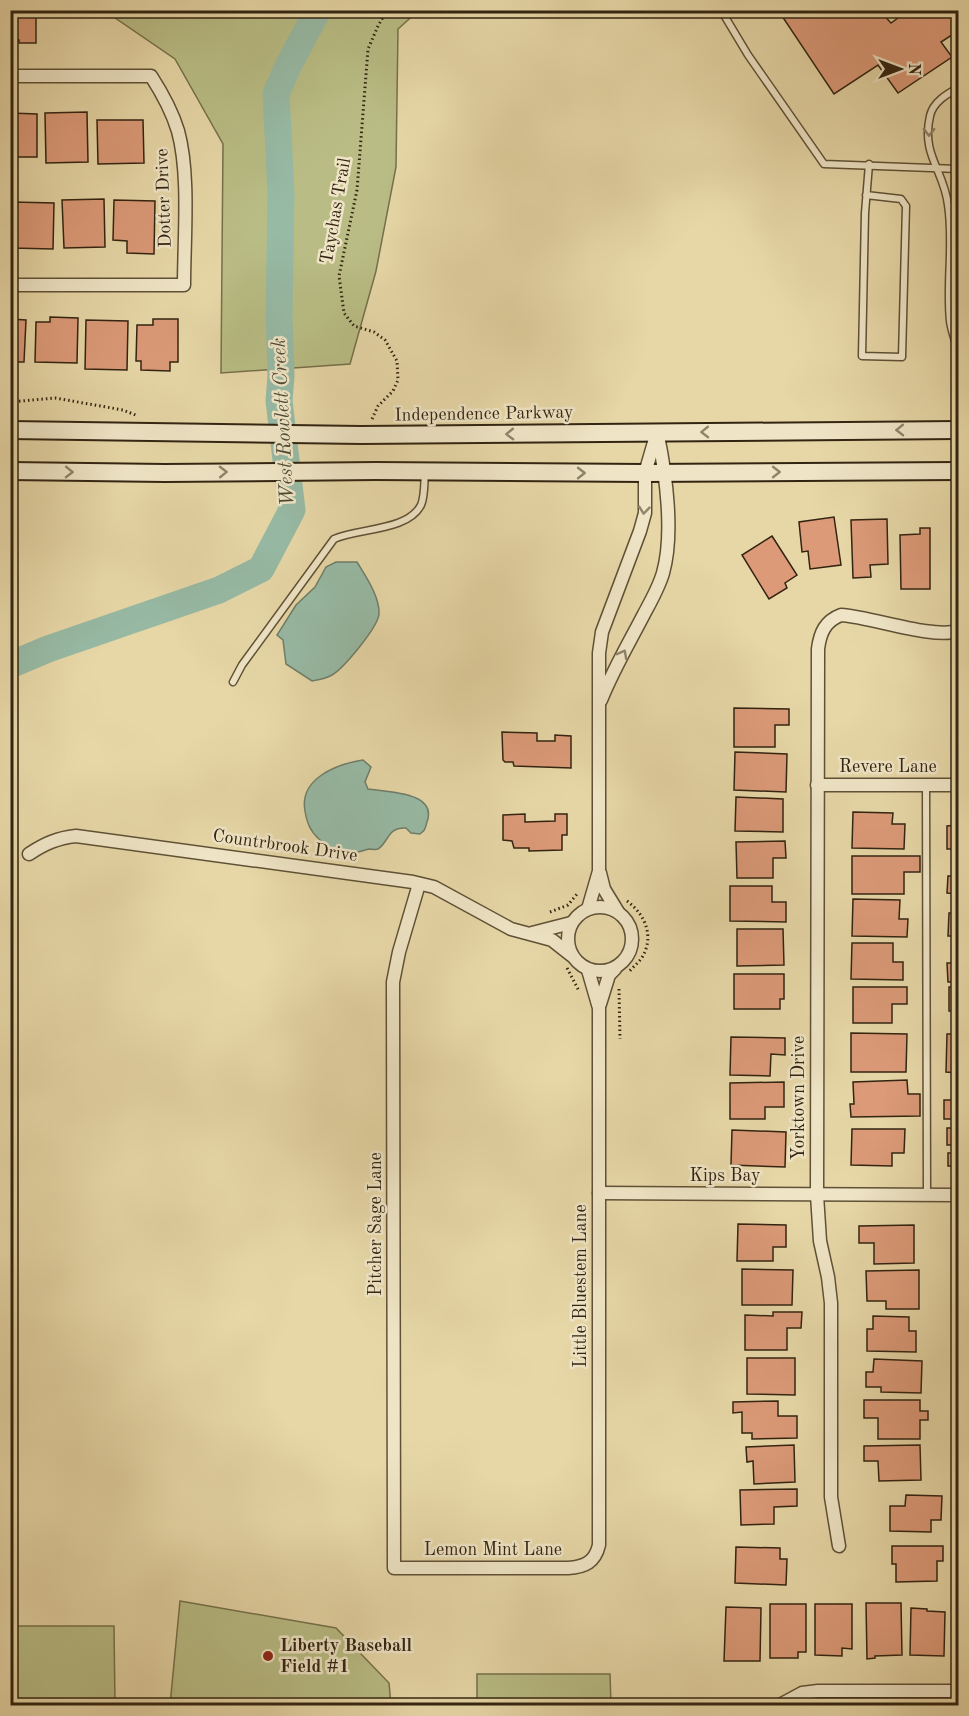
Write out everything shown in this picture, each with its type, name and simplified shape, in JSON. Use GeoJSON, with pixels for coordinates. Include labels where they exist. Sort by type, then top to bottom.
{"type":"FeatureCollection","features":[{"type":"Feature","properties":{"kind":"main road","name":"Independence Parkway"},"geometry":{"type":"LineString","coordinates":[[10,430],[361,435],[958,429]]}},
{"type":"Feature","properties":{"kind":"main road"},"geometry":{"type":"LineString","coordinates":[[10,471],[666,473],[958,471]]}},
{"type":"Feature","properties":{"kind":"street","name":"Dotter Drive"},"geometry":{"type":"LineString","coordinates":[[10,76],[151,76],[170,110],[182,147],[184,177],[184,285],[10,285]]}},
{"type":"Feature","properties":{"kind":"street"},"geometry":{"type":"LineString","coordinates":[[599,707],[610,678],[663,574],[667,554],[666,473],[657,432]]}},
{"type":"Feature","properties":{"kind":"street"},"geometry":{"type":"LineString","coordinates":[[618,913],[604,889],[599,871],[599,653],[602,632],[645,513],[645,473],[657,432]]}},
{"type":"Feature","properties":{"kind":"street","name":"Yorktown Drive"},"geometry":{"type":"LineString","coordinates":[[839,1546],[831,1497],[831,1303],[819,1233],[817,1195],[818,649],[823,629],[833,618],[841,615],[931,632],[958,631]]}},
{"type":"Feature","properties":{"kind":"street","name":"Revere Lane"},"geometry":{"type":"LineString","coordinates":[[817,785],[958,785]]}},
{"type":"Feature","properties":{"kind":"street","name":"Countrbrook Drive"},"geometry":{"type":"LineString","coordinates":[[29,854],[46,843],[76,836],[385,877],[434,887],[511,929],[552,940],[567,960]]}},
{"type":"Feature","properties":{"kind":"street"},"geometry":{"type":"LineString","coordinates":[[588,909],[599,871]]}},
{"type":"Feature","properties":{"kind":"street","name":"Pitcher Sage Lane"},"geometry":{"type":"LineString","coordinates":[[394,1568],[393,982],[399,952],[419,884]]}},
{"type":"Feature","properties":{"kind":"street"},"geometry":{"type":"LineString","coordinates":[[599,907],[609,908],[618,913],[626,920],[632,939],[622,971],[588,970],[567,960],[568,934],[571,923],[578,915],[588,909],[599,907]]}},
{"type":"Feature","properties":{"kind":"street"},"geometry":{"type":"LineString","coordinates":[[531,933],[571,923]]}},
{"type":"Feature","properties":{"kind":"street","name":"Little Bluestem Lane"},"geometry":{"type":"LineString","coordinates":[[588,970],[599,1008],[599,1545],[597,1555],[590,1562]]}},
{"type":"Feature","properties":{"kind":"street","name":"Little Bluestem Lane"},"geometry":{"type":"LineString","coordinates":[[599,1008],[609,975],[622,971]]}},
{"type":"Feature","properties":{"kind":"street","name":"Kips Bay"},"geometry":{"type":"LineString","coordinates":[[599,1193],[958,1195]]}},
{"type":"Feature","properties":{"kind":"street","name":"Lemon Mint Lane"},"geometry":{"type":"LineString","coordinates":[[394,1568],[568,1568],[581,1567],[590,1562]]}},
{"type":"Feature","properties":{"kind":"street"},"geometry":{"type":"LineString","coordinates":[[778,1706],[802,1693],[818,1691],[958,1690]]}},
{"type":"Feature","properties":{"kind":"lane"},"geometry":{"type":"LineString","coordinates":[[721,10],[748,55],[824,164],[958,169]]}},
{"type":"Feature","properties":{"kind":"lane"},"geometry":{"type":"LineString","coordinates":[[958,88],[943,96],[930,112],[927,134],[930,156],[938,169],[948,204],[950,322],[958,352]]}},
{"type":"Feature","properties":{"kind":"lane"},"geometry":{"type":"LineString","coordinates":[[866,195],[901,199],[906,206],[902,357],[862,356],[866,195],[869,164]]}},
{"type":"Feature","properties":{"kind":"lane"},"geometry":{"type":"LineString","coordinates":[[233,682],[242,665],[334,539],[348,533],[397,524],[412,517],[421,504],[425,471]]}},
{"type":"Feature","properties":{"kind":"lane"},"geometry":{"type":"LineString","coordinates":[[926,785],[927,1195]]}},
{"type":"Feature","properties":{"kind":"path","name":"Taychas Trail"},"geometry":{"type":"LineString","coordinates":[[371,420],[378,406],[396,385],[397,361],[385,340],[374,332],[354,326],[344,313],[339,276],[357,190],[368,49],[387,10]]}},
{"type":"Feature","properties":{"kind":"path"},"geometry":{"type":"LineString","coordinates":[[10,402],[55,398],[123,410],[141,418]]}},
{"type":"Feature","properties":{"kind":"path"},"geometry":{"type":"LineString","coordinates":[[550,912],[568,905],[576,897],[580,887]]}},
{"type":"Feature","properties":{"kind":"path"},"geometry":{"type":"LineString","coordinates":[[622,893],[626,900],[642,914],[648,936],[641,959],[622,971]]}},
{"type":"Feature","properties":{"kind":"path"},"geometry":{"type":"LineString","coordinates":[[567,960],[579,991]]}},
{"type":"Feature","properties":{"kind":"path"},"geometry":{"type":"LineString","coordinates":[[620,1039],[621,983]]}},
{"type":"Feature","properties":{"kind":"green space"},"geometry":{"type":"Polygon","coordinates":[[[105,11],[418,11],[398,29],[396,167],[376,271],[350,364],[221,373],[223,144],[175,59],[105,11]]]}},
{"type":"Feature","properties":{"kind":"green space","name":"Liberty Baseball Field #1"},"geometry":{"type":"Polygon","coordinates":[[[180,1601],[336,1628],[389,1683],[391,1705],[170,1705],[180,1601]]]}},
{"type":"Feature","properties":{"kind":"green space"},"geometry":{"type":"Polygon","coordinates":[[[11,1626],[114,1626],[115,1705],[11,1705],[11,1626]]]}},
{"type":"Feature","properties":{"kind":"green space"},"geometry":{"type":"Polygon","coordinates":[[[477,1674],[610,1674],[611,1705],[477,1705],[477,1674]]]}},
{"type":"Feature","properties":{"kind":"green space"},"geometry":{"type":"Polygon","coordinates":[[[958,1700],[958,1706],[804,1705],[807,1702],[958,1700]]]}},
{"type":"Feature","properties":{"kind":"shaded area"},"geometry":{"type":"Polygon","coordinates":[[[336,562],[357,562],[375,594],[379,614],[373,628],[343,666],[330,676],[312,681],[286,664],[283,640],[277,635],[296,605],[315,587],[326,567],[336,562]]]}},
{"type":"Feature","properties":{"kind":"shaded area"},"geometry":{"type":"Polygon","coordinates":[[[363,760],[371,767],[365,782],[368,789],[409,795],[418,799],[425,805],[428,812],[427,822],[420,834],[411,833],[406,828],[395,830],[378,849],[349,854],[337,853],[327,847],[311,830],[305,811],[305,800],[308,790],[322,775],[331,769],[363,760]]]}},
{"type":"Feature","properties":{"kind":"building"},"geometry":{"type":"Polygon","coordinates":[[[10,10],[36,10],[36,43],[19,43],[19,40],[10,40],[10,10]]]}},
{"type":"Feature","properties":{"kind":"building"},"geometry":{"type":"Polygon","coordinates":[[[778,10],[879,10],[891,23],[909,10],[958,10],[958,31],[941,42],[952,57],[898,93],[878,65],[834,94],[778,10]]]}},
{"type":"Feature","properties":{"kind":"building"},"geometry":{"type":"Polygon","coordinates":[[[87,112],[88,162],[46,163],[45,113],[87,112]]]}},
{"type":"Feature","properties":{"kind":"building"},"geometry":{"type":"Polygon","coordinates":[[[10,113],[37,114],[37,157],[10,157],[10,113]]]}},
{"type":"Feature","properties":{"kind":"building"},"geometry":{"type":"Polygon","coordinates":[[[97,120],[143,120],[144,163],[98,164],[97,120]]]}},
{"type":"Feature","properties":{"kind":"building"},"geometry":{"type":"Polygon","coordinates":[[[104,199],[105,247],[64,248],[62,200],[104,199]]]}},
{"type":"Feature","properties":{"kind":"building"},"geometry":{"type":"Polygon","coordinates":[[[114,200],[155,201],[154,254],[127,253],[127,241],[113,240],[114,200]]]}},
{"type":"Feature","properties":{"kind":"building"},"geometry":{"type":"Polygon","coordinates":[[[13,202],[54,203],[53,249],[12,248],[13,202]]]}},
{"type":"Feature","properties":{"kind":"building"},"geometry":{"type":"Polygon","coordinates":[[[50,317],[78,318],[77,363],[35,362],[36,322],[50,322],[50,317]]]}},
{"type":"Feature","properties":{"kind":"building"},"geometry":{"type":"Polygon","coordinates":[[[10,319],[26,320],[24,362],[10,362],[10,319]]]}},
{"type":"Feature","properties":{"kind":"building"},"geometry":{"type":"Polygon","coordinates":[[[153,319],[178,319],[178,362],[170,362],[170,371],[141,370],[141,361],[136,361],[137,325],[153,325],[153,319]]]}},
{"type":"Feature","properties":{"kind":"building"},"geometry":{"type":"Polygon","coordinates":[[[86,320],[128,321],[127,370],[85,369],[86,320]]]}},
{"type":"Feature","properties":{"kind":"building"},"geometry":{"type":"Polygon","coordinates":[[[834,517],[841,565],[810,569],[808,551],[802,552],[799,522],[834,517]]]}},
{"type":"Feature","properties":{"kind":"building"},"geometry":{"type":"Polygon","coordinates":[[[887,519],[888,564],[870,565],[871,577],[853,578],[851,520],[887,519]]]}},
{"type":"Feature","properties":{"kind":"building"},"geometry":{"type":"Polygon","coordinates":[[[920,528],[930,528],[930,589],[901,589],[900,535],[920,534],[920,528]]]}},
{"type":"Feature","properties":{"kind":"building"},"geometry":{"type":"Polygon","coordinates":[[[772,536],[797,575],[785,583],[787,588],[769,599],[742,555],[772,536]]]}},
{"type":"Feature","properties":{"kind":"building"},"geometry":{"type":"Polygon","coordinates":[[[734,708],[789,709],[789,725],[775,725],[775,747],[734,747],[734,708]]]}},
{"type":"Feature","properties":{"kind":"building"},"geometry":{"type":"Polygon","coordinates":[[[502,732],[537,733],[537,741],[555,741],[555,735],[571,736],[571,768],[514,766],[513,762],[505,762],[502,732]]]}},
{"type":"Feature","properties":{"kind":"building"},"geometry":{"type":"Polygon","coordinates":[[[735,752],[787,754],[786,792],[734,790],[735,752]]]}},
{"type":"Feature","properties":{"kind":"building"},"geometry":{"type":"Polygon","coordinates":[[[736,797],[783,799],[783,832],[735,831],[736,797]]]}},
{"type":"Feature","properties":{"kind":"building"},"geometry":{"type":"Polygon","coordinates":[[[853,812],[893,813],[892,824],[905,824],[904,849],[852,848],[853,812]]]}},
{"type":"Feature","properties":{"kind":"building"},"geometry":{"type":"Polygon","coordinates":[[[525,814],[525,822],[555,821],[555,814],[567,814],[567,835],[562,835],[562,850],[529,851],[529,848],[514,848],[512,841],[503,840],[503,815],[525,814]]]}},
{"type":"Feature","properties":{"kind":"building"},"geometry":{"type":"Polygon","coordinates":[[[958,825],[958,849],[947,849],[947,826],[958,825]]]}},
{"type":"Feature","properties":{"kind":"building"},"geometry":{"type":"Polygon","coordinates":[[[785,841],[786,858],[773,858],[773,878],[737,878],[736,842],[785,841]]]}},
{"type":"Feature","properties":{"kind":"building"},"geometry":{"type":"Polygon","coordinates":[[[852,856],[920,856],[920,872],[904,872],[904,894],[852,894],[852,856]]]}},
{"type":"Feature","properties":{"kind":"building"},"geometry":{"type":"Polygon","coordinates":[[[952,856],[958,857],[958,894],[947,893],[948,876],[952,876],[952,856]]]}},
{"type":"Feature","properties":{"kind":"building"},"geometry":{"type":"Polygon","coordinates":[[[730,886],[772,886],[772,902],[786,902],[786,922],[730,921],[730,886]]]}},
{"type":"Feature","properties":{"kind":"building"},"geometry":{"type":"Polygon","coordinates":[[[853,899],[900,900],[899,919],[908,919],[907,937],[852,936],[853,899]]]}},
{"type":"Feature","properties":{"kind":"building"},"geometry":{"type":"Polygon","coordinates":[[[949,913],[958,913],[958,936],[948,936],[949,913]]]}},
{"type":"Feature","properties":{"kind":"building"},"geometry":{"type":"Polygon","coordinates":[[[737,929],[783,929],[784,965],[737,966],[737,929]]]}},
{"type":"Feature","properties":{"kind":"building"},"geometry":{"type":"Polygon","coordinates":[[[852,943],[893,943],[893,962],[903,962],[903,980],[851,979],[852,943]]]}},
{"type":"Feature","properties":{"kind":"building"},"geometry":{"type":"Polygon","coordinates":[[[947,963],[958,963],[958,982],[948,982],[947,963]]]}},
{"type":"Feature","properties":{"kind":"building"},"geometry":{"type":"Polygon","coordinates":[[[734,974],[784,974],[784,999],[780,999],[780,1009],[734,1009],[734,974]]]}},
{"type":"Feature","properties":{"kind":"building"},"geometry":{"type":"Polygon","coordinates":[[[853,987],[907,987],[907,1004],[892,1004],[892,1023],[853,1023],[853,987]]]}},
{"type":"Feature","properties":{"kind":"building"},"geometry":{"type":"Polygon","coordinates":[[[949,987],[958,987],[958,1011],[949,1011],[949,987]]]}},
{"type":"Feature","properties":{"kind":"building"},"geometry":{"type":"Polygon","coordinates":[[[851,1033],[907,1034],[906,1072],[851,1072],[851,1033]]]}},
{"type":"Feature","properties":{"kind":"building"},"geometry":{"type":"Polygon","coordinates":[[[947,1034],[958,1034],[958,1073],[946,1072],[947,1034]]]}},
{"type":"Feature","properties":{"kind":"building"},"geometry":{"type":"Polygon","coordinates":[[[731,1037],[785,1038],[785,1055],[771,1054],[770,1076],[730,1075],[731,1037]]]}},
{"type":"Feature","properties":{"kind":"building"},"geometry":{"type":"Polygon","coordinates":[[[907,1080],[908,1094],[920,1094],[920,1116],[851,1117],[850,1104],[854,1104],[853,1082],[907,1080]]]}},
{"type":"Feature","properties":{"kind":"building"},"geometry":{"type":"Polygon","coordinates":[[[952,1080],[958,1081],[958,1119],[944,1119],[944,1100],[952,1100],[952,1080]]]}},
{"type":"Feature","properties":{"kind":"building"},"geometry":{"type":"Polygon","coordinates":[[[784,1082],[784,1107],[765,1107],[765,1119],[730,1119],[730,1083],[784,1082]]]}},
{"type":"Feature","properties":{"kind":"building"},"geometry":{"type":"Polygon","coordinates":[[[947,1128],[958,1128],[958,1166],[948,1166],[948,1153],[955,1153],[955,1145],[947,1145],[947,1128]]]}},
{"type":"Feature","properties":{"kind":"building"},"geometry":{"type":"Polygon","coordinates":[[[852,1129],[905,1129],[904,1153],[892,1153],[892,1166],[851,1165],[852,1129]]]}},
{"type":"Feature","properties":{"kind":"building"},"geometry":{"type":"Polygon","coordinates":[[[732,1130],[786,1132],[785,1167],[731,1165],[732,1130]]]}},
{"type":"Feature","properties":{"kind":"building"},"geometry":{"type":"Polygon","coordinates":[[[738,1224],[786,1225],[786,1247],[773,1247],[773,1261],[737,1261],[738,1224]]]}},
{"type":"Feature","properties":{"kind":"building"},"geometry":{"type":"Polygon","coordinates":[[[914,1225],[914,1263],[874,1264],[874,1243],[859,1243],[859,1226],[914,1225]]]}},
{"type":"Feature","properties":{"kind":"building"},"geometry":{"type":"Polygon","coordinates":[[[742,1269],[793,1270],[792,1305],[742,1305],[742,1269]]]}},
{"type":"Feature","properties":{"kind":"building"},"geometry":{"type":"Polygon","coordinates":[[[919,1270],[919,1309],[886,1309],[886,1301],[867,1301],[866,1271],[919,1270]]]}},
{"type":"Feature","properties":{"kind":"building"},"geometry":{"type":"Polygon","coordinates":[[[773,1312],[802,1312],[801,1328],[787,1328],[787,1350],[745,1350],[745,1315],[773,1316],[773,1312]]]}},
{"type":"Feature","properties":{"kind":"building"},"geometry":{"type":"Polygon","coordinates":[[[873,1316],[909,1317],[909,1331],[916,1331],[916,1352],[867,1351],[867,1329],[873,1329],[873,1316]]]}},
{"type":"Feature","properties":{"kind":"building"},"geometry":{"type":"Polygon","coordinates":[[[747,1358],[795,1358],[795,1395],[747,1394],[747,1358]]]}},
{"type":"Feature","properties":{"kind":"building"},"geometry":{"type":"Polygon","coordinates":[[[874,1359],[922,1361],[921,1393],[881,1392],[881,1387],[866,1387],[866,1372],[873,1372],[874,1359]]]}},
{"type":"Feature","properties":{"kind":"building"},"geometry":{"type":"Polygon","coordinates":[[[864,1400],[920,1400],[920,1411],[928,1411],[928,1420],[920,1420],[920,1439],[878,1439],[878,1418],[864,1418],[864,1400]]]}},
{"type":"Feature","properties":{"kind":"building"},"geometry":{"type":"Polygon","coordinates":[[[778,1401],[778,1416],[797,1416],[797,1438],[752,1439],[752,1433],[742,1433],[742,1412],[733,1413],[733,1402],[778,1401]]]}},
{"type":"Feature","properties":{"kind":"building"},"geometry":{"type":"Polygon","coordinates":[[[794,1445],[795,1482],[754,1484],[753,1461],[747,1462],[746,1447],[794,1445]]]}},
{"type":"Feature","properties":{"kind":"building"},"geometry":{"type":"Polygon","coordinates":[[[920,1445],[921,1480],[879,1481],[878,1461],[864,1461],[864,1446],[920,1445]]]}},
{"type":"Feature","properties":{"kind":"building"},"geometry":{"type":"Polygon","coordinates":[[[797,1489],[797,1506],[774,1507],[774,1524],[741,1525],[740,1490],[797,1489]]]}},
{"type":"Feature","properties":{"kind":"building"},"geometry":{"type":"Polygon","coordinates":[[[906,1495],[942,1496],[941,1520],[931,1520],[931,1532],[890,1531],[890,1506],[905,1506],[906,1495]]]}},
{"type":"Feature","properties":{"kind":"building"},"geometry":{"type":"Polygon","coordinates":[[[892,1546],[943,1546],[943,1561],[937,1561],[937,1581],[896,1582],[896,1564],[892,1564],[892,1546]]]}},
{"type":"Feature","properties":{"kind":"building"},"geometry":{"type":"Polygon","coordinates":[[[736,1547],[780,1548],[780,1559],[787,1559],[786,1585],[735,1583],[736,1547]]]}},
{"type":"Feature","properties":{"kind":"building"},"geometry":{"type":"Polygon","coordinates":[[[866,1603],[901,1603],[902,1655],[875,1656],[875,1658],[867,1659],[866,1603]]]}},
{"type":"Feature","properties":{"kind":"building"},"geometry":{"type":"Polygon","coordinates":[[[770,1604],[806,1604],[806,1652],[798,1652],[798,1658],[770,1658],[770,1604]]]}},
{"type":"Feature","properties":{"kind":"building"},"geometry":{"type":"Polygon","coordinates":[[[815,1604],[852,1604],[852,1649],[842,1648],[842,1656],[815,1655],[815,1604]]]}},
{"type":"Feature","properties":{"kind":"building"},"geometry":{"type":"Polygon","coordinates":[[[726,1607],[761,1608],[760,1661],[724,1661],[726,1607]]]}},
{"type":"Feature","properties":{"kind":"building"},"geometry":{"type":"Polygon","coordinates":[[[911,1608],[945,1612],[944,1656],[910,1655],[911,1608]]]}},
{"type":"Feature","properties":{"kind":"waterway","name":"West Rowlett Creek"},"geometry":{"type":"LineString","coordinates":[[10,665],[48,649],[219,590],[261,569],[292,510],[279,401],[281,194],[276,94],[318,10]]}},
{"type":"Feature","properties":{"kind":"place","name":"Liberty Baseball Field #1"},"geometry":{"type":"Point","coordinates":[268,1656]}}]}
